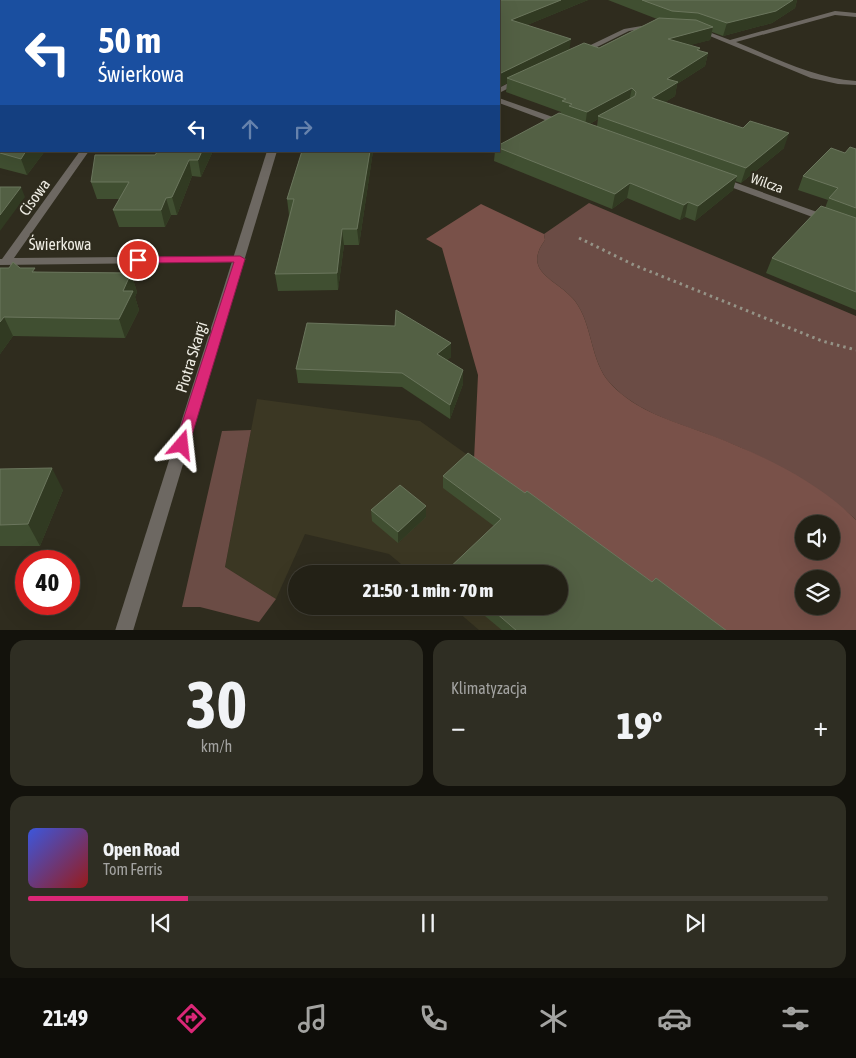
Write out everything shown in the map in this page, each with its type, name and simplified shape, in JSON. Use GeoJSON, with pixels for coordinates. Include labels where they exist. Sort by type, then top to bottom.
{"type":"FeatureCollection","features":[{"type":"Feature","properties":{"kind":"street"},"geometry":{"type":"LineString","coordinates":[[730,42],[835,13],[856,15]]}},
{"type":"Feature","properties":{"kind":"street"},"geometry":{"type":"LineString","coordinates":[[570,57],[615,33],[630,28],[664,26]]}},
{"type":"Feature","properties":{"kind":"street"},"geometry":{"type":"LineString","coordinates":[[687,28],[730,42],[814,76],[838,82],[856,83]]}},
{"type":"Feature","properties":{"kind":"street"},"geometry":{"type":"LineString","coordinates":[[500,91],[526,78]]}},
{"type":"Feature","properties":{"kind":"street"},"geometry":{"type":"LineString","coordinates":[[500,100],[575,128]]}},
{"type":"Feature","properties":{"kind":"street","name":"Cisowa"},"geometry":{"type":"LineString","coordinates":[[3,261],[84,152]]}},
{"type":"Feature","properties":{"kind":"street","name":"Piotra Skargi"},"geometry":{"type":"LineString","coordinates":[[124,630],[272,152]]}},
{"type":"Feature","properties":{"kind":"street","name":"Wilcza"},"geometry":{"type":"LineString","coordinates":[[706,176],[856,230]]}},
{"type":"Feature","properties":{"kind":"street","name":"Świerkowa"},"geometry":{"type":"LineString","coordinates":[[3,261],[240,259]]}},
{"type":"Feature","properties":{"kind":"path"},"geometry":{"type":"LineString","coordinates":[[579,238],[634,265],[822,341],[856,350]]}},
{"type":"Feature","properties":{"kind":"shaded area"},"geometry":{"type":"Polygon","coordinates":[[[589,203],[856,316],[856,520],[800,479],[760,457],[731,444],[646,410],[621,394],[610,383],[603,374],[581,311],[568,293],[545,275],[539,268],[537,260],[545,240],[544,234],[589,203]]]}},
{"type":"Feature","properties":{"kind":"shaded area"},"geometry":{"type":"Polygon","coordinates":[[[481,204],[544,234],[545,240],[537,260],[539,268],[575,301],[585,321],[603,374],[610,383],[632,402],[658,416],[713,436],[770,461],[807,482],[841,506],[856,520],[856,630],[713,630],[474,460],[478,375],[442,248],[426,239],[481,204]]]}},
{"type":"Feature","properties":{"kind":"shaded area"},"geometry":{"type":"Polygon","coordinates":[[[257,399],[420,421],[713,630],[479,630],[462,615],[568,615],[568,565],[402,565],[389,554],[305,534],[291,565],[288,565],[288,572],[276,599],[225,567],[257,399]]]}},
{"type":"Feature","properties":{"kind":"shaded area"},"geometry":{"type":"Polygon","coordinates":[[[251,430],[225,567],[276,599],[259,622],[200,607],[182,607],[222,431],[251,430]]]}},
{"type":"Feature","properties":{"kind":"building"},"geometry":{"type":"Polygon","coordinates":[[[500,0],[561,0],[511,20],[571,39],[500,74],[500,0]]]}},
{"type":"Feature","properties":{"kind":"building"},"geometry":{"type":"Polygon","coordinates":[[[642,0],[793,0],[776,11],[727,23],[698,13],[672,11],[642,0]]]}},
{"type":"Feature","properties":{"kind":"building"},"geometry":{"type":"Polygon","coordinates":[[[659,18],[696,20],[713,27],[668,39],[700,48],[697,50],[708,53],[667,79],[678,82],[652,98],[743,128],[750,121],[789,133],[746,168],[598,116],[635,96],[636,92],[632,88],[587,112],[569,106],[572,104],[562,101],[566,99],[507,78],[584,43],[599,48],[659,18]]]}},
{"type":"Feature","properties":{"kind":"building"},"geometry":{"type":"Polygon","coordinates":[[[559,113],[737,176],[698,206],[688,202],[684,205],[630,183],[615,194],[500,148],[500,144],[559,113]]]}},
{"type":"Feature","properties":{"kind":"building"},"geometry":{"type":"Polygon","coordinates":[[[850,147],[856,149],[856,208],[829,198],[838,188],[803,176],[831,148],[845,153],[850,147]]]}},
{"type":"Feature","properties":{"kind":"building"},"geometry":{"type":"Polygon","coordinates":[[[0,152],[25,152],[21,159],[0,152]]]}},
{"type":"Feature","properties":{"kind":"building"},"geometry":{"type":"Polygon","coordinates":[[[157,152],[202,152],[198,160],[189,160],[172,197],[166,198],[161,210],[113,210],[129,182],[91,182],[95,155],[155,155],[157,152]]]}},
{"type":"Feature","properties":{"kind":"building"},"geometry":{"type":"Polygon","coordinates":[[[302,152],[370,152],[357,229],[342,229],[337,273],[275,274],[294,199],[287,199],[302,152]]]}},
{"type":"Feature","properties":{"kind":"building"},"geometry":{"type":"Polygon","coordinates":[[[0,187],[21,187],[0,215],[0,187]]]}},
{"type":"Feature","properties":{"kind":"building"},"geometry":{"type":"Polygon","coordinates":[[[821,206],[856,218],[856,292],[772,258],[821,206]]]}},
{"type":"Feature","properties":{"kind":"building"},"geometry":{"type":"Polygon","coordinates":[[[13,262],[20,268],[35,268],[32,272],[131,273],[123,291],[133,291],[119,319],[4,317],[0,322],[0,268],[9,268],[13,262]]]}},
{"type":"Feature","properties":{"kind":"building"},"geometry":{"type":"Polygon","coordinates":[[[396,310],[451,343],[437,354],[463,370],[450,405],[402,373],[296,369],[307,323],[395,326],[396,310]]]}},
{"type":"Feature","properties":{"kind":"building"},"geometry":{"type":"Polygon","coordinates":[[[468,453],[525,493],[527,491],[652,582],[656,578],[726,630],[516,630],[498,615],[568,615],[568,565],[452,565],[501,519],[443,476],[468,453]]]}},
{"type":"Feature","properties":{"kind":"building"},"geometry":{"type":"Polygon","coordinates":[[[52,468],[28,524],[0,525],[0,469],[52,468]]]}},
{"type":"Feature","properties":{"kind":"building"},"geometry":{"type":"Polygon","coordinates":[[[400,485],[426,506],[398,532],[371,510],[400,485]]]}},
{"type":"Feature","properties":{"kind":"route"},"geometry":{"type":"LineString","coordinates":[[138,260],[240,259],[182,445]]}}]}
